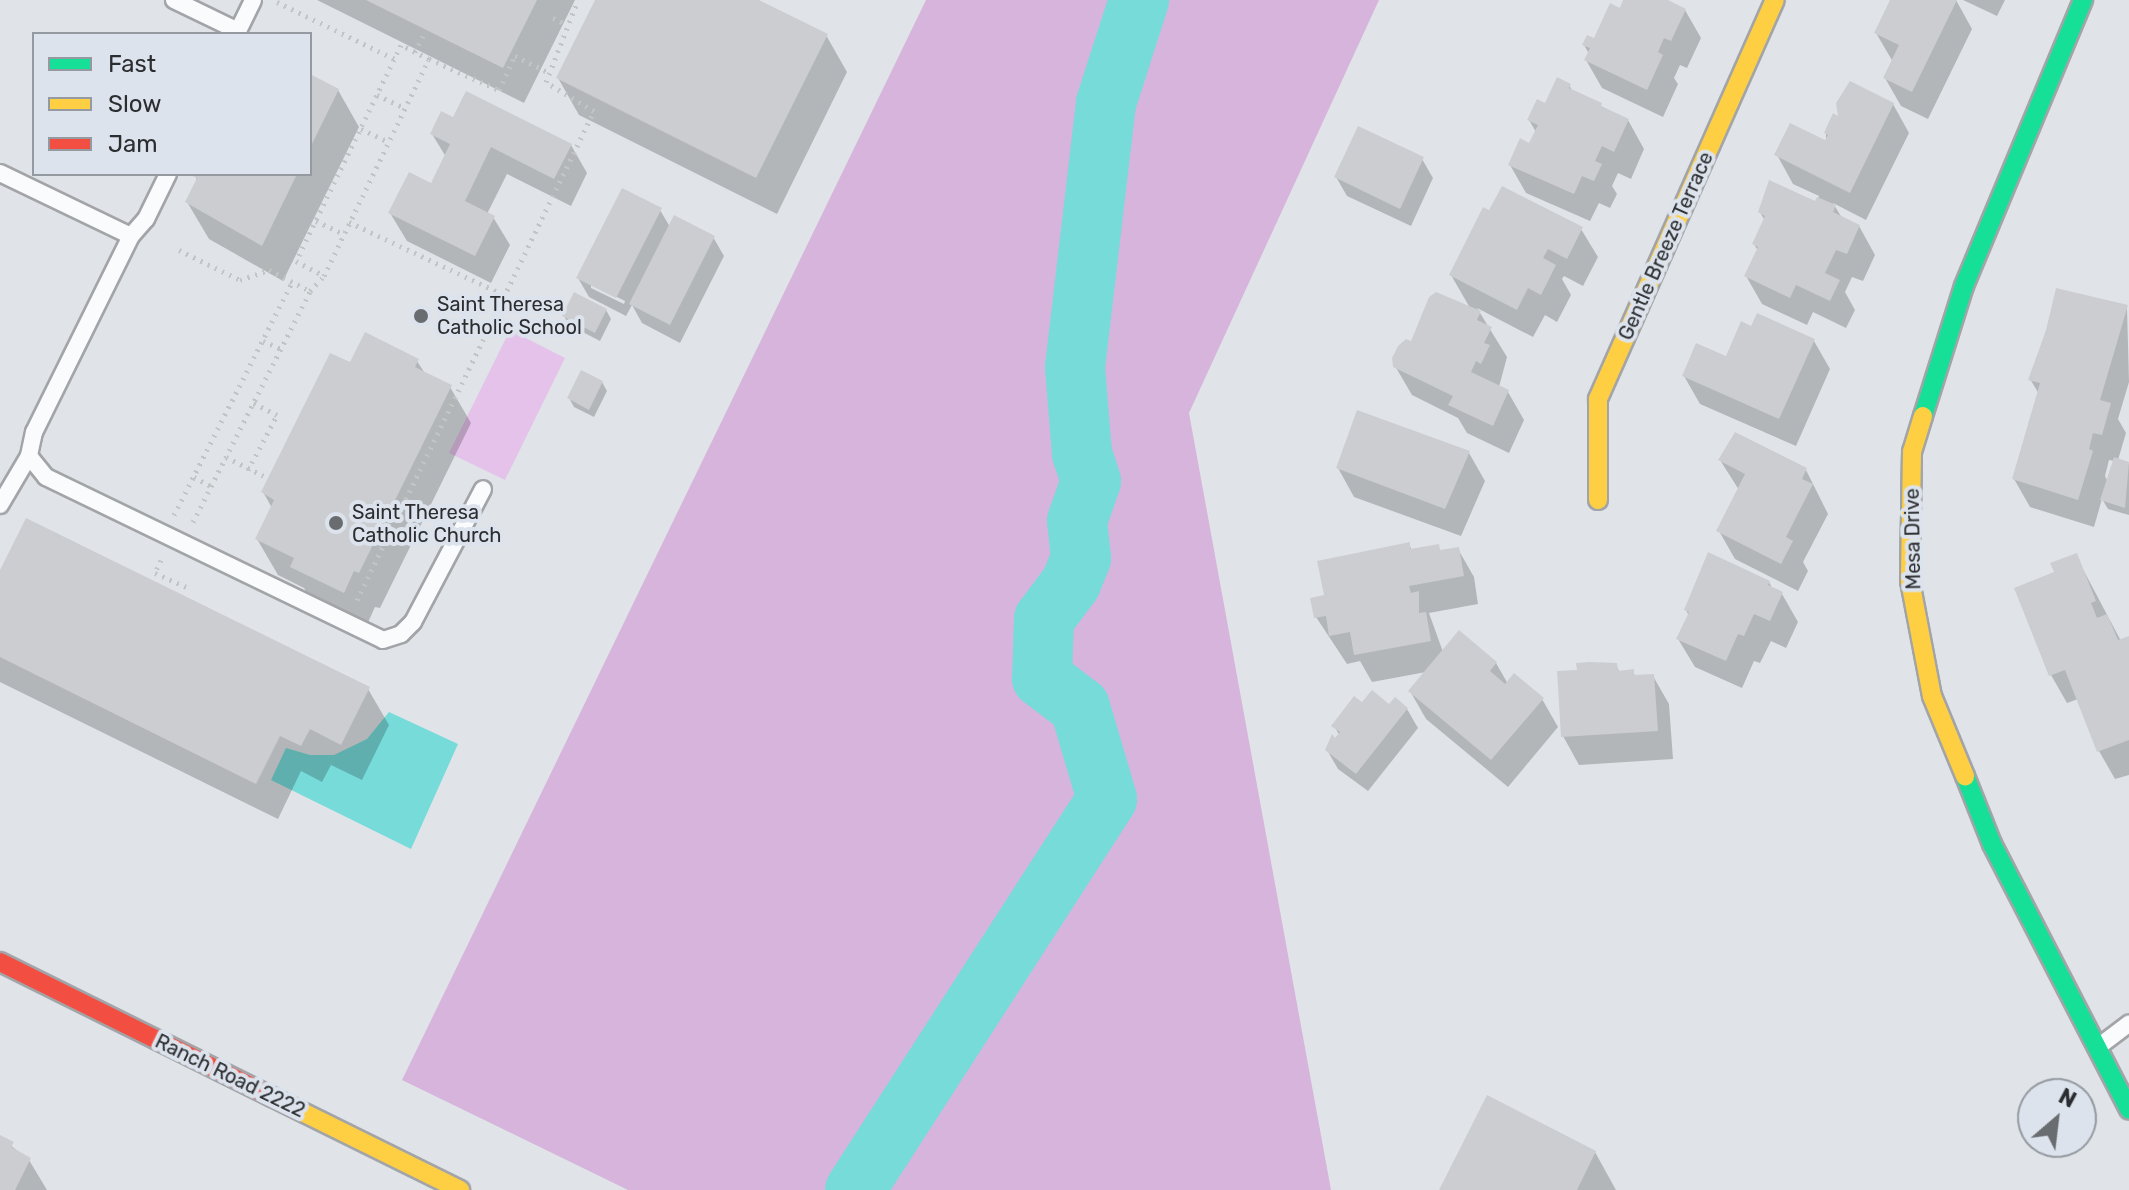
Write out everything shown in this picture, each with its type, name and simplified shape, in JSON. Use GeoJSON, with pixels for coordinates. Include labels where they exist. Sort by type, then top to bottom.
{"type":"FeatureCollection","features":[{"type":"Feature","properties":{"kind":"street","name":"Gentle Breeze Terrace"},"geometry":{"type":"LineString","coordinates":[[1598,500],[1598,399],[1775,0]]}},
{"type":"Feature","properties":{"kind":"street","name":"Mesa Drive"},"geometry":{"type":"LineString","coordinates":[[2083,0],[1964,286],[1912,451],[1910,581],[1932,696],[1992,844],[2129,1110]]}},
{"type":"Feature","properties":{"kind":"street","name":"Ranch Road 2222"},"geometry":{"type":"LineString","coordinates":[[0,962],[460,1190]]}},
{"type":"Feature","properties":{"kind":"lane"},"geometry":{"type":"LineString","coordinates":[[174,0],[238,32],[253,0]]}},
{"type":"Feature","properties":{"kind":"lane"},"geometry":{"type":"LineString","coordinates":[[0,173],[131,236]]}},
{"type":"Feature","properties":{"kind":"lane"},"geometry":{"type":"LineString","coordinates":[[0,505],[29,456],[34,432],[131,236],[146,219],[167,176]]}},
{"type":"Feature","properties":{"kind":"lane"},"geometry":{"type":"LineString","coordinates":[[29,456],[46,477],[383,640],[401,634],[413,622],[483,489]]}},
{"type":"Feature","properties":{"kind":"lane"},"geometry":{"type":"LineString","coordinates":[[2098,1047],[2129,1024]]}},
{"type":"Feature","properties":{"kind":"path"},"geometry":{"type":"LineString","coordinates":[[273,0],[395,59]]}},
{"type":"Feature","properties":{"kind":"path"},"geometry":{"type":"LineString","coordinates":[[345,622],[594,111],[546,82],[561,50],[566,24],[578,0]]}},
{"type":"Feature","properties":{"kind":"path"},"geometry":{"type":"LineString","coordinates":[[553,18],[566,24]]}},
{"type":"Feature","properties":{"kind":"path"},"geometry":{"type":"LineString","coordinates":[[415,52],[424,34]]}},
{"type":"Feature","properties":{"kind":"path"},"geometry":{"type":"LineString","coordinates":[[324,276],[296,261],[401,45],[499,90],[515,56],[550,73]]}},
{"type":"Feature","properties":{"kind":"path"},"geometry":{"type":"LineString","coordinates":[[173,538],[211,486],[310,291],[324,276],[429,59]]}},
{"type":"Feature","properties":{"kind":"path"},"geometry":{"type":"LineString","coordinates":[[377,95],[406,108]]}},
{"type":"Feature","properties":{"kind":"path"},"geometry":{"type":"LineString","coordinates":[[361,129],[389,142]]}},
{"type":"Feature","properties":{"kind":"path"},"geometry":{"type":"LineString","coordinates":[[316,221],[344,234]]}},
{"type":"Feature","properties":{"kind":"path"},"geometry":{"type":"LineString","coordinates":[[349,222],[504,295]]}},
{"type":"Feature","properties":{"kind":"path"},"geometry":{"type":"LineString","coordinates":[[179,250],[240,280],[269,270],[310,291]]}},
{"type":"Feature","properties":{"kind":"path"},"geometry":{"type":"LineString","coordinates":[[189,588],[155,573],[173,538],[194,477],[292,282]]}},
{"type":"Feature","properties":{"kind":"path"},"geometry":{"type":"LineString","coordinates":[[263,341],[281,349]]}},
{"type":"Feature","properties":{"kind":"path"},"geometry":{"type":"LineString","coordinates":[[248,470],[277,415],[253,403]]}},
{"type":"Feature","properties":{"kind":"path"},"geometry":{"type":"LineString","coordinates":[[226,457],[264,476]]}},
{"type":"Feature","properties":{"kind":"path"},"geometry":{"type":"LineString","coordinates":[[194,477],[211,486]]}},
{"type":"Feature","properties":{"kind":"shaded area"},"geometry":{"type":"Polygon","coordinates":[[[926,0],[1379,0],[1189,413],[1331,1190],[628,1190],[402,1080],[926,0]]]}},
{"type":"Feature","properties":{"kind":"shaded area"},"geometry":{"type":"Polygon","coordinates":[[[510,330],[565,358],[505,480],[449,453],[510,330]]]}},
{"type":"Feature","properties":{"kind":"water"},"geometry":{"type":"Polygon","coordinates":[[[389,712],[458,744],[411,849],[271,780],[286,748],[310,755],[334,755],[367,739],[389,712]]]}},
{"type":"Feature","properties":{"kind":"building"},"geometry":{"type":"Polygon","coordinates":[[[366,0],[537,0],[503,68],[366,0]]]}},
{"type":"Feature","properties":{"kind":"building"},"geometry":{"type":"Polygon","coordinates":[[[595,0],[759,0],[828,34],[756,178],[556,78],[595,0]]]}},
{"type":"Feature","properties":{"kind":"building"},"geometry":{"type":"Polygon","coordinates":[[[1623,0],[1668,0],[1686,9],[1671,41],[1664,38],[1658,52],[1663,55],[1647,90],[1584,60],[1590,48],[1582,45],[1587,35],[1594,38],[1610,3],[1620,8],[1623,0]]]}},
{"type":"Feature","properties":{"kind":"building"},"geometry":{"type":"Polygon","coordinates":[[[1890,0],[1957,0],[1912,92],[1883,78],[1899,45],[1874,33],[1890,0]]]}},
{"type":"Feature","properties":{"kind":"building"},"geometry":{"type":"Polygon","coordinates":[[[312,75],[339,89],[312,144],[312,75]]]}},
{"type":"Feature","properties":{"kind":"building"},"geometry":{"type":"Polygon","coordinates":[[[1557,77],[1571,84],[1569,88],[1629,119],[1614,152],[1602,146],[1595,161],[1602,164],[1594,181],[1582,176],[1574,194],[1508,165],[1520,138],[1529,143],[1538,125],[1527,120],[1537,99],[1545,103],[1557,77]]]}},
{"type":"Feature","properties":{"kind":"building"},"geometry":{"type":"Polygon","coordinates":[[[1850,81],[1894,103],[1850,193],[1774,155],[1790,123],[1825,140],[1828,135],[1824,133],[1833,113],[1838,116],[1836,103],[1850,81]]]}},
{"type":"Feature","properties":{"kind":"building"},"geometry":{"type":"Polygon","coordinates":[[[466,91],[572,144],[554,179],[491,147],[465,201],[495,216],[475,256],[388,213],[409,172],[431,183],[450,144],[430,134],[441,111],[453,117],[466,91]]]}},
{"type":"Feature","properties":{"kind":"building"},"geometry":{"type":"Polygon","coordinates":[[[1358,126],[1424,157],[1400,209],[1334,177],[1358,126]]]}},
{"type":"Feature","properties":{"kind":"building"},"geometry":{"type":"Polygon","coordinates":[[[192,176],[296,176],[262,246],[185,202],[197,178],[192,176]]]}},
{"type":"Feature","properties":{"kind":"building"},"geometry":{"type":"Polygon","coordinates":[[[1769,180],[1815,201],[1817,197],[1836,205],[1833,212],[1860,225],[1847,254],[1836,250],[1825,273],[1840,280],[1830,301],[1796,285],[1790,298],[1744,276],[1758,247],[1752,244],[1765,216],[1758,212],[1769,180]]]}},
{"type":"Feature","properties":{"kind":"building"},"geometry":{"type":"Polygon","coordinates":[[[1502,186],[1583,227],[1567,259],[1548,249],[1543,258],[1556,265],[1541,295],[1528,288],[1517,310],[1449,275],[1483,207],[1489,210],[1502,186]]]}},
{"type":"Feature","properties":{"kind":"building"},"geometry":{"type":"Polygon","coordinates":[[[622,188],[662,208],[616,298],[576,278],[622,188]]]}},
{"type":"Feature","properties":{"kind":"building"},"geometry":{"type":"Polygon","coordinates":[[[674,215],[715,236],[670,325],[629,304],[674,215]]]}},
{"type":"Feature","properties":{"kind":"building"},"geometry":{"type":"Polygon","coordinates":[[[2056,288],[2128,305],[2100,400],[2111,403],[2102,435],[2093,433],[2089,449],[2093,451],[2078,500],[2012,479],[2040,383],[2028,380],[2046,330],[2056,288]]]}},
{"type":"Feature","properties":{"kind":"building"},"geometry":{"type":"Polygon","coordinates":[[[574,292],[607,309],[595,333],[562,316],[574,292]]]}},
{"type":"Feature","properties":{"kind":"building"},"geometry":{"type":"Polygon","coordinates":[[[1436,292],[1481,311],[1477,320],[1492,327],[1484,343],[1490,345],[1481,364],[1476,361],[1471,372],[1509,390],[1493,426],[1448,405],[1453,396],[1393,367],[1392,358],[1398,346],[1406,339],[1411,341],[1429,297],[1436,292]]]}},
{"type":"Feature","properties":{"kind":"building"},"geometry":{"type":"Polygon","coordinates":[[[1757,313],[1815,339],[1779,419],[1682,376],[1696,343],[1726,356],[1741,321],[1751,326],[1757,313]]]}},
{"type":"Feature","properties":{"kind":"building","name":"Saint Theresa Catholic Church"},"geometry":{"type":"Polygon","coordinates":[[[365,332],[419,359],[415,367],[452,385],[359,573],[354,571],[344,593],[290,567],[294,558],[255,539],[274,500],[261,492],[330,353],[350,362],[365,332]]]}},
{"type":"Feature","properties":{"kind":"building"},"geometry":{"type":"Polygon","coordinates":[[[581,370],[603,381],[589,410],[567,398],[581,370]]]}},
{"type":"Feature","properties":{"kind":"building"},"geometry":{"type":"Polygon","coordinates":[[[1357,410],[1470,451],[1445,509],[1336,468],[1357,410]]]}},
{"type":"Feature","properties":{"kind":"building"},"geometry":{"type":"Polygon","coordinates":[[[1735,432],[1807,468],[1802,479],[1813,484],[1786,537],[1793,541],[1781,564],[1716,531],[1745,474],[1718,460],[1735,432]]]}},
{"type":"Feature","properties":{"kind":"building"},"geometry":{"type":"Polygon","coordinates":[[[2114,457],[2129,462],[2125,508],[2100,500],[2114,457]]]}},
{"type":"Feature","properties":{"kind":"building"},"geometry":{"type":"Polygon","coordinates":[[[26,518],[370,687],[341,745],[310,729],[301,746],[280,736],[256,784],[0,657],[0,570],[26,518]]]}},
{"type":"Feature","properties":{"kind":"building"},"geometry":{"type":"Polygon","coordinates":[[[1410,542],[1410,549],[1439,544],[1440,550],[1459,547],[1464,576],[1409,586],[1411,593],[1419,591],[1419,613],[1426,612],[1431,641],[1354,655],[1350,632],[1329,636],[1326,616],[1314,618],[1310,598],[1324,595],[1317,561],[1410,542]]]}},
{"type":"Feature","properties":{"kind":"building"},"geometry":{"type":"Polygon","coordinates":[[[1708,552],[1770,581],[1768,585],[1783,592],[1770,621],[1754,614],[1744,636],[1738,634],[1726,661],[1676,639],[1689,612],[1684,610],[1708,552]]]}},
{"type":"Feature","properties":{"kind":"building"},"geometry":{"type":"Polygon","coordinates":[[[2077,553],[2096,601],[2091,603],[2097,618],[2107,614],[2118,640],[2129,636],[2129,740],[2097,752],[2065,670],[2049,676],[2014,588],[2054,572],[2050,563],[2077,553]]]}},
{"type":"Feature","properties":{"kind":"building"},"geometry":{"type":"Polygon","coordinates":[[[1459,630],[1497,662],[1490,671],[1505,684],[1514,673],[1544,698],[1491,760],[1408,691],[1459,630]]]}},
{"type":"Feature","properties":{"kind":"building"},"geometry":{"type":"Polygon","coordinates":[[[1576,663],[1617,663],[1618,671],[1634,669],[1634,675],[1654,674],[1658,731],[1561,737],[1557,671],[1577,670],[1576,663]]]}},
{"type":"Feature","properties":{"kind":"building"},"geometry":{"type":"Polygon","coordinates":[[[1372,690],[1389,704],[1395,697],[1408,708],[1356,774],[1325,750],[1332,734],[1335,738],[1340,732],[1331,726],[1354,696],[1362,702],[1372,690]]]}},
{"type":"Feature","properties":{"kind":"building"},"geometry":{"type":"Polygon","coordinates":[[[1487,1095],[1596,1151],[1577,1190],[1439,1190],[1487,1095]]]}},
{"type":"Feature","properties":{"kind":"building"},"geometry":{"type":"Polygon","coordinates":[[[0,1135],[14,1142],[11,1147],[31,1158],[15,1190],[0,1190],[0,1135]]]}},
{"type":"Feature","properties":{"kind":"waterway"},"geometry":{"type":"LineString","coordinates":[[855,1190],[1107,799],[1080,707],[1042,678],[1044,619],[1071,583],[1081,558],[1077,521],[1091,481],[1082,454],[1075,367],[1106,103],[1139,0]]}},
{"type":"Feature","properties":{"kind":"traffic: fast"},"geometry":{"type":"LineString","coordinates":[[1923,416],[1964,286],[2083,0]]}},
{"type":"Feature","properties":{"kind":"traffic: fast"},"geometry":{"type":"LineString","coordinates":[[1965,776],[1992,844],[2129,1110]]}},
{"type":"Feature","properties":{"kind":"traffic: slow"},"geometry":{"type":"LineString","coordinates":[[1598,500],[1598,399],[1775,0]]}},
{"type":"Feature","properties":{"kind":"traffic: slow"},"geometry":{"type":"LineString","coordinates":[[1923,416],[1912,451],[1910,581],[1932,696],[1965,776]]}},
{"type":"Feature","properties":{"kind":"traffic: slow"},"geometry":{"type":"LineString","coordinates":[[272,1097],[460,1190]]}},
{"type":"Feature","properties":{"kind":"traffic: jam"},"geometry":{"type":"LineString","coordinates":[[0,962],[272,1097]]}},
{"type":"Feature","properties":{"kind":"place","name":"Saint Theresa Catholic School"},"geometry":{"type":"Point","coordinates":[421,316]}},
{"type":"Feature","properties":{"kind":"place","name":"Saint Theresa Catholic Church"},"geometry":{"type":"Point","coordinates":[336,523]}}]}
